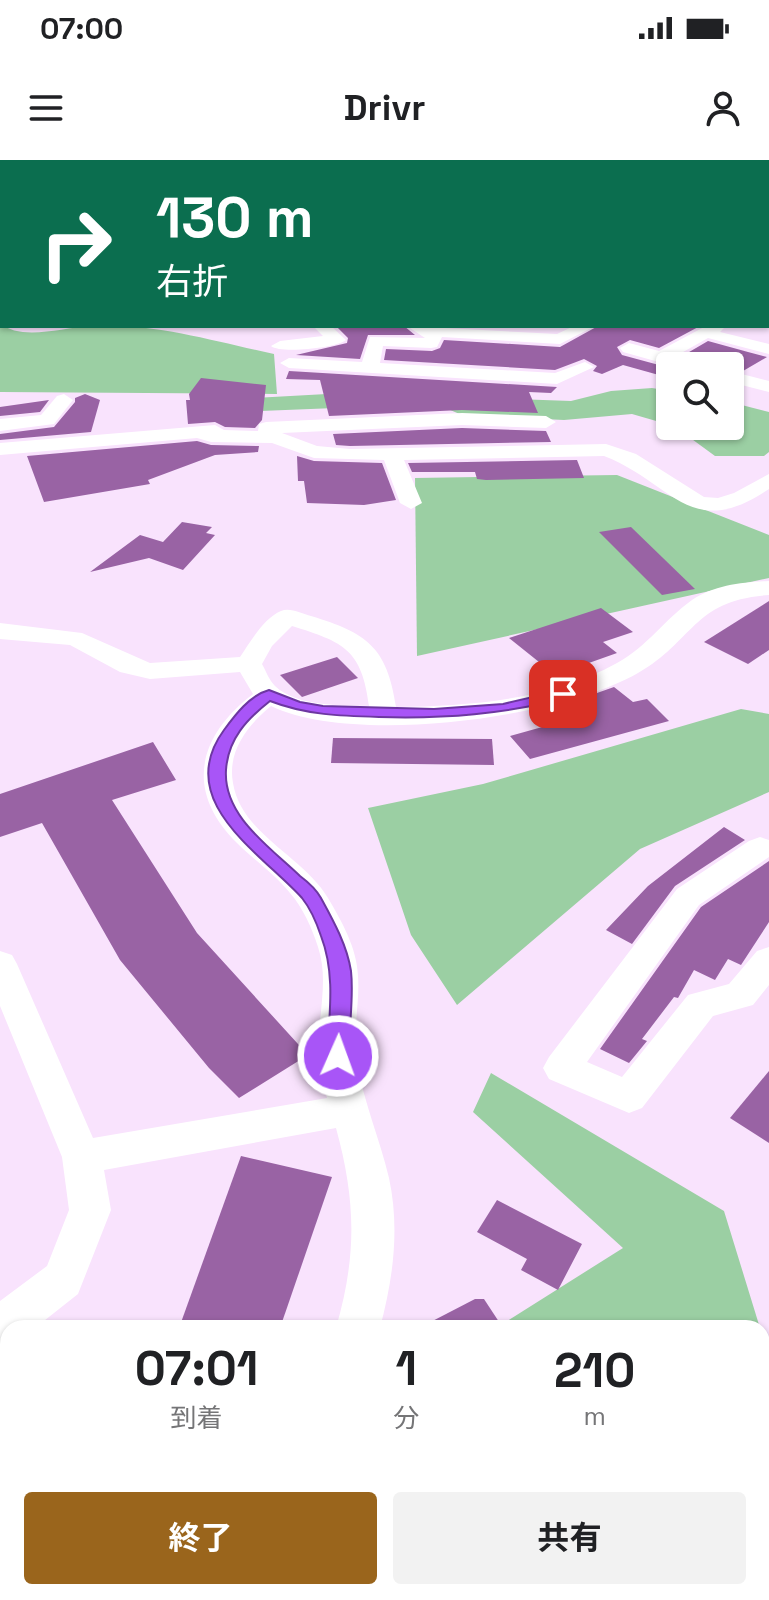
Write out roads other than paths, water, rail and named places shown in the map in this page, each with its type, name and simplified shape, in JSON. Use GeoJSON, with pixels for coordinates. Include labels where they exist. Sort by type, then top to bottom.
{"type":"FeatureCollection","features":[{"type":"Feature","properties":{"kind":"street"},"geometry":{"type":"LineString","coordinates":[[280,346],[337,340],[323,328]]}},
{"type":"Feature","properties":{"kind":"street"},"geometry":{"type":"LineString","coordinates":[[422,328],[522,344],[557,379],[585,367]]}},
{"type":"Feature","properties":{"kind":"street"},"geometry":{"type":"LineString","coordinates":[[289,363],[370,367],[560,339],[583,328]]}},
{"type":"Feature","properties":{"kind":"street"},"geometry":{"type":"LineString","coordinates":[[670,352],[712,329],[768,348]]}},
{"type":"Feature","properties":{"kind":"street"},"geometry":{"type":"LineString","coordinates":[[370,367],[376,341],[431,343],[436,332]]}},
{"type":"Feature","properties":{"kind":"street"},"geometry":{"type":"LineString","coordinates":[[629,348],[656,356]]}},
{"type":"Feature","properties":{"kind":"street"},"geometry":{"type":"LineString","coordinates":[[744,380],[769,387]]}},
{"type":"Feature","properties":{"kind":"street"},"geometry":{"type":"LineString","coordinates":[[0,425],[47,420],[64,400]]}},
{"type":"Feature","properties":{"kind":"street"},"geometry":{"type":"LineString","coordinates":[[0,449],[195,432],[462,419],[546,422]]}},
{"type":"Feature","properties":{"kind":"street"},"geometry":{"type":"LineString","coordinates":[[195,432],[211,436],[274,437],[314,452],[392,454],[606,450],[621,454],[676,493],[713,505],[735,503],[747,498],[769,480]]}},
{"type":"Feature","properties":{"kind":"street"},"geometry":{"type":"LineString","coordinates":[[392,454],[411,503]]}},
{"type":"Feature","properties":{"kind":"street"},"geometry":{"type":"LineString","coordinates":[[249,664],[269,695],[297,706],[323,711],[466,713],[503,708],[582,689],[646,657],[692,612],[710,599],[732,592],[769,588]]}},
{"type":"Feature","properties":{"kind":"street"},"geometry":{"type":"LineString","coordinates":[[249,664],[262,642],[287,617],[339,634],[364,651],[376,671],[384,713]]}},
{"type":"Feature","properties":{"kind":"street"},"geometry":{"type":"LineString","coordinates":[[0,631],[73,638],[92,644],[129,666],[150,671],[249,664]]}},
{"type":"Feature","properties":{"kind":"street"},"geometry":{"type":"LineString","coordinates":[[269,695],[244,714],[227,738],[219,759],[217,784],[225,808],[234,820],[311,897],[331,935],[341,971],[338,1056],[348,1110],[371,1194],[375,1239],[371,1283],[360,1320]]}},
{"type":"Feature","properties":{"kind":"street"},"geometry":{"type":"LineString","coordinates":[[760,848],[688,897],[562,1068],[629,1097],[701,1005],[741,995],[769,960]]}},
{"type":"Feature","properties":{"kind":"street"},"geometry":{"type":"LineString","coordinates":[[0,964],[82,1157],[90,1210],[63,1280],[10,1320]]}},
{"type":"Feature","properties":{"kind":"street"},"geometry":{"type":"LineString","coordinates":[[82,1157],[348,1110]]}}]}
